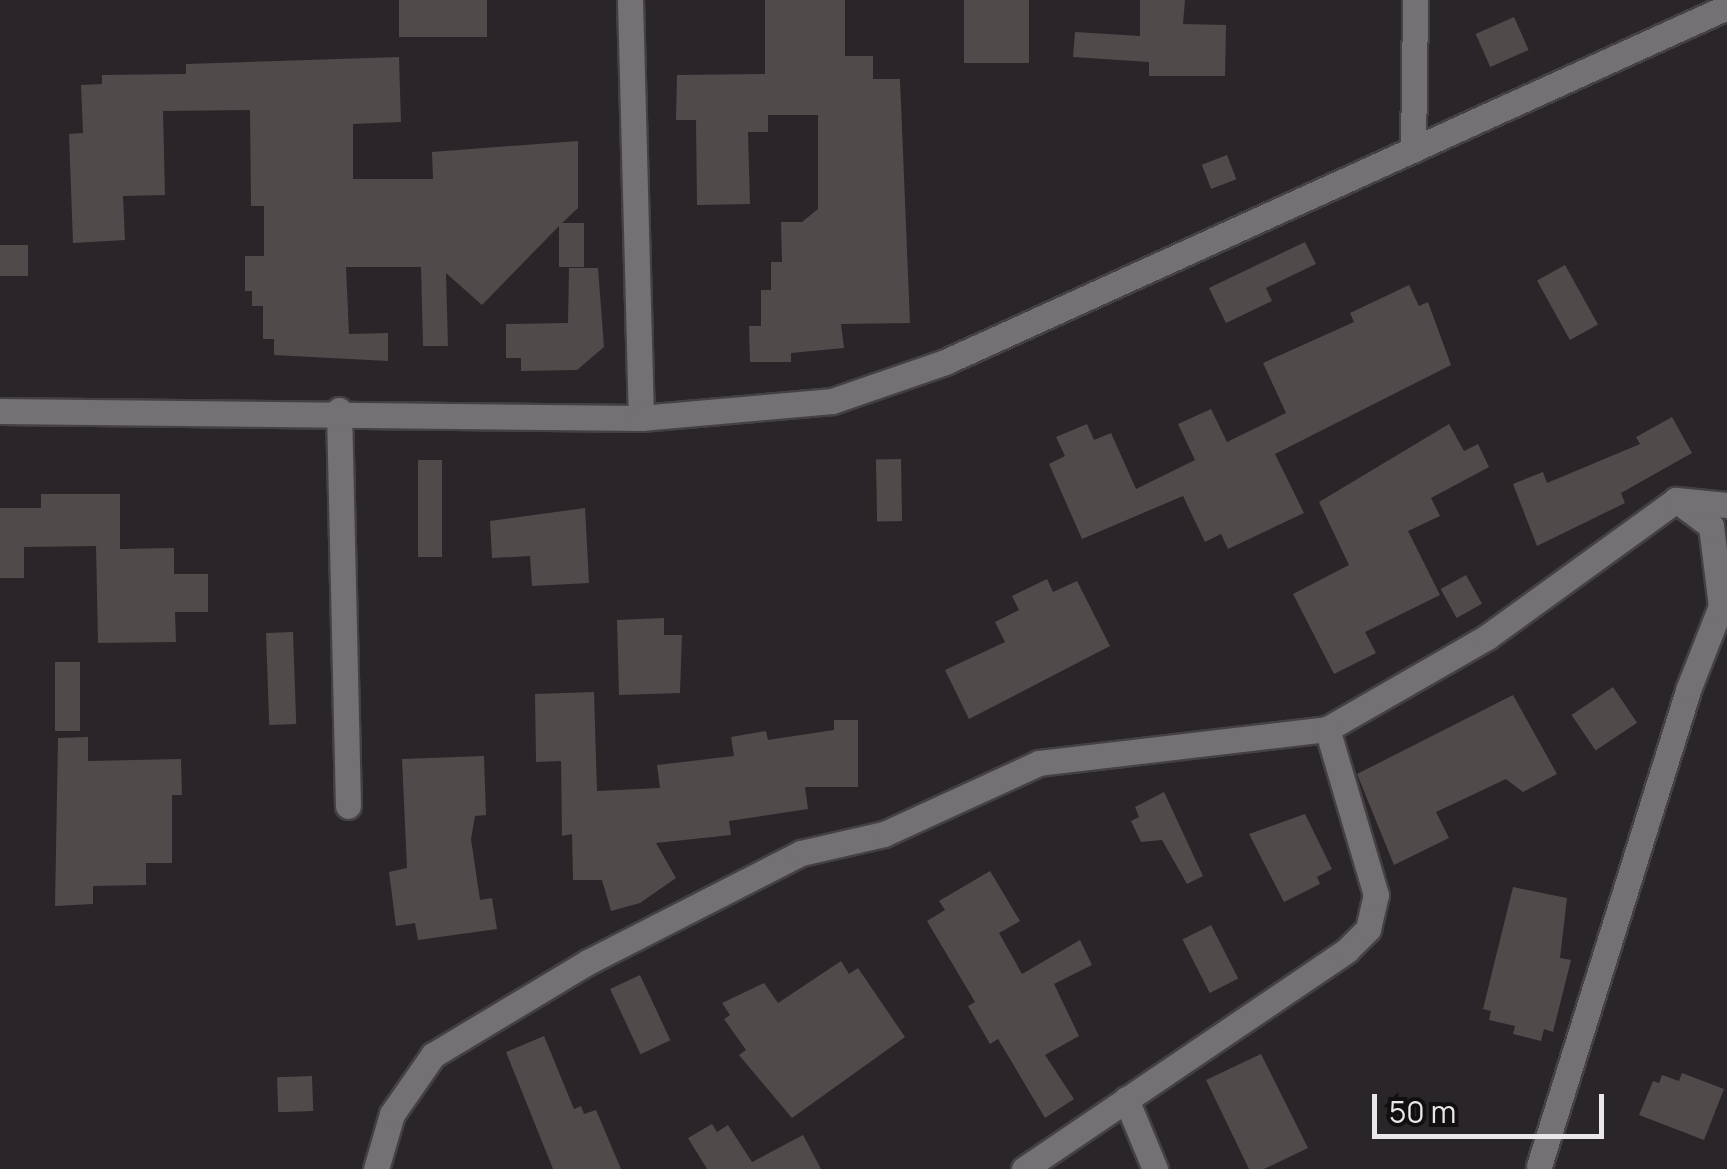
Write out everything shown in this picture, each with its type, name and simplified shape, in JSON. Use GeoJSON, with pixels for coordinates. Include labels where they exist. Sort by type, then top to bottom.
{"type":"FeatureCollection","features":[{"type":"Feature","properties":{"kind":"street"},"geometry":{"type":"LineString","coordinates":[[630,0],[640,418]]}},
{"type":"Feature","properties":{"kind":"street"},"geometry":{"type":"LineString","coordinates":[[1413,150],[1415,0]]}},
{"type":"Feature","properties":{"kind":"street"},"geometry":{"type":"LineString","coordinates":[[0,411],[338,410],[640,418],[832,401],[945,362],[1727,7]]}},
{"type":"Feature","properties":{"kind":"street"},"geometry":{"type":"LineString","coordinates":[[338,410],[348,806]]}},
{"type":"Feature","properties":{"kind":"street"},"geometry":{"type":"LineString","coordinates":[[1538,1166],[1688,690],[1721,606],[1711,526],[1676,500]]}},
{"type":"Feature","properties":{"kind":"street"},"geometry":{"type":"LineString","coordinates":[[376,1169],[392,1114],[433,1054],[588,962],[801,853],[884,834],[1039,763],[1183,741],[1328,730],[1487,637],[1676,500],[1727,505]]}},
{"type":"Feature","properties":{"kind":"street"},"geometry":{"type":"LineString","coordinates":[[1024,1169],[1347,950],[1368,929],[1376,895],[1328,730]]}},
{"type":"Feature","properties":{"kind":"street"},"geometry":{"type":"LineString","coordinates":[[1126,1100],[1155,1169]]}},
{"type":"Feature","properties":{"kind":"building"},"geometry":{"type":"Polygon","coordinates":[[[399,0],[487,0],[487,37],[399,37],[399,0]]]}},
{"type":"Feature","properties":{"kind":"building"},"geometry":{"type":"Polygon","coordinates":[[[765,0],[845,0],[845,56],[873,56],[873,79],[900,79],[910,323],[841,324],[844,348],[791,353],[791,362],[750,362],[749,326],[761,326],[761,290],[771,290],[771,262],[782,262],[781,222],[802,222],[818,209],[818,115],[768,115],[768,132],[748,132],[750,204],[697,205],[696,120],[676,120],[677,75],[765,74],[765,0]]]}},
{"type":"Feature","properties":{"kind":"building"},"geometry":{"type":"Polygon","coordinates":[[[964,0],[1029,0],[1029,63],[964,63],[964,0]]]}},
{"type":"Feature","properties":{"kind":"building"},"geometry":{"type":"Polygon","coordinates":[[[1140,0],[1185,0],[1183,24],[1226,25],[1225,76],[1149,76],[1149,62],[1073,57],[1075,32],[1140,36],[1140,0]]]}},
{"type":"Feature","properties":{"kind":"building"},"geometry":{"type":"Polygon","coordinates":[[[1514,17],[1529,50],[1490,67],[1476,34],[1514,17]]]}},
{"type":"Feature","properties":{"kind":"building"},"geometry":{"type":"Polygon","coordinates":[[[399,57],[401,122],[353,124],[353,179],[433,179],[432,152],[578,141],[578,208],[562,223],[584,223],[584,267],[559,267],[559,226],[482,305],[446,273],[448,346],[423,346],[421,267],[346,267],[349,334],[388,333],[388,361],[274,355],[274,339],[263,339],[263,306],[252,306],[252,291],[245,291],[245,256],[264,256],[264,206],[251,206],[250,110],[163,111],[165,195],[123,196],[125,240],[73,243],[69,134],[83,133],[81,85],[102,84],[102,75],[186,74],[186,64],[399,57]]]}},
{"type":"Feature","properties":{"kind":"building"},"geometry":{"type":"Polygon","coordinates":[[[1227,155],[1236,179],[1211,189],[1202,165],[1227,155]]]}},
{"type":"Feature","properties":{"kind":"building"},"geometry":{"type":"Polygon","coordinates":[[[1305,242],[1316,264],[1266,288],[1272,301],[1226,323],[1209,288],[1305,242]]]}},
{"type":"Feature","properties":{"kind":"building"},"geometry":{"type":"Polygon","coordinates":[[[0,245],[28,245],[28,276],[0,276],[0,245]]]}},
{"type":"Feature","properties":{"kind":"building"},"geometry":{"type":"Polygon","coordinates":[[[1565,265],[1598,324],[1570,340],[1537,281],[1565,265]]]}},
{"type":"Feature","properties":{"kind":"building"},"geometry":{"type":"Polygon","coordinates":[[[569,268],[598,268],[604,347],[577,370],[521,371],[521,358],[506,358],[506,324],[568,323],[569,268]]]}},
{"type":"Feature","properties":{"kind":"building"},"geometry":{"type":"Polygon","coordinates":[[[1409,285],[1419,306],[1428,302],[1451,365],[1275,454],[1304,513],[1228,549],[1221,534],[1205,542],[1183,496],[1082,539],[1049,464],[1065,456],[1056,437],[1087,424],[1094,440],[1111,433],[1136,489],[1195,460],[1178,424],[1211,409],[1227,442],[1286,413],[1263,363],[1354,322],[1350,313],[1409,285]]]}},
{"type":"Feature","properties":{"kind":"building"},"geometry":{"type":"Polygon","coordinates":[[[1672,417],[1692,453],[1621,493],[1625,503],[1537,546],[1513,484],[1543,472],[1547,483],[1640,444],[1636,437],[1672,417]]]}},
{"type":"Feature","properties":{"kind":"building"},"geometry":{"type":"Polygon","coordinates":[[[1449,424],[1464,451],[1478,444],[1489,467],[1431,498],[1440,516],[1408,531],[1440,595],[1365,632],[1376,653],[1334,674],[1293,594],[1349,565],[1319,502],[1449,424]]]}},
{"type":"Feature","properties":{"kind":"building"},"geometry":{"type":"Polygon","coordinates":[[[876,459],[901,459],[902,521],[877,521],[876,459]]]}},
{"type":"Feature","properties":{"kind":"building"},"geometry":{"type":"Polygon","coordinates":[[[418,460],[442,460],[442,557],[418,557],[418,460]]]}},
{"type":"Feature","properties":{"kind":"building"},"geometry":{"type":"Polygon","coordinates":[[[41,494],[120,494],[120,549],[174,548],[174,574],[208,574],[208,612],[175,612],[176,642],[98,643],[96,546],[24,547],[24,578],[0,578],[0,508],[41,508],[41,494]]]}},
{"type":"Feature","properties":{"kind":"building"},"geometry":{"type":"Polygon","coordinates":[[[585,508],[589,583],[532,586],[530,556],[492,558],[490,521],[585,508]]]}},
{"type":"Feature","properties":{"kind":"building"},"geometry":{"type":"Polygon","coordinates":[[[1466,575],[1482,604],[1457,618],[1441,589],[1466,575]]]}},
{"type":"Feature","properties":{"kind":"building"},"geometry":{"type":"Polygon","coordinates":[[[1047,579],[1053,592],[1077,581],[1110,646],[969,719],[945,670],[1005,642],[995,622],[1019,610],[1012,596],[1047,579]]]}},
{"type":"Feature","properties":{"kind":"building"},"geometry":{"type":"Polygon","coordinates":[[[664,618],[664,635],[682,635],[680,693],[619,695],[617,620],[664,618]]]}},
{"type":"Feature","properties":{"kind":"building"},"geometry":{"type":"Polygon","coordinates":[[[293,632],[296,724],[269,725],[266,633],[293,632]]]}},
{"type":"Feature","properties":{"kind":"building"},"geometry":{"type":"Polygon","coordinates":[[[55,662],[80,662],[80,731],[55,731],[55,662]]]}},
{"type":"Feature","properties":{"kind":"building"},"geometry":{"type":"Polygon","coordinates":[[[1613,687],[1637,723],[1596,751],[1572,715],[1613,687]]]}},
{"type":"Feature","properties":{"kind":"building"},"geometry":{"type":"Polygon","coordinates":[[[594,692],[597,791],[660,788],[657,765],[734,756],[731,737],[766,731],[768,740],[834,730],[834,720],[858,720],[858,787],[805,787],[808,809],[729,821],[731,835],[656,843],[676,878],[640,903],[611,911],[602,880],[573,880],[572,834],[562,836],[561,761],[536,762],[535,694],[594,692]]]}},
{"type":"Feature","properties":{"kind":"building"},"geometry":{"type":"Polygon","coordinates":[[[1513,695],[1557,774],[1523,792],[1506,779],[1436,812],[1449,838],[1394,865],[1357,774],[1513,695]]]}},
{"type":"Feature","properties":{"kind":"building"},"geometry":{"type":"Polygon","coordinates":[[[88,737],[88,761],[181,759],[182,795],[172,795],[172,863],[146,863],[146,885],[93,886],[93,904],[55,906],[58,738],[88,737]]]}},
{"type":"Feature","properties":{"kind":"building"},"geometry":{"type":"Polygon","coordinates":[[[484,756],[486,815],[475,816],[471,839],[480,900],[492,898],[497,929],[418,940],[415,923],[396,926],[389,872],[407,868],[402,759],[484,756]]]}},
{"type":"Feature","properties":{"kind":"building"},"geometry":{"type":"Polygon","coordinates":[[[1164,792],[1203,876],[1187,884],[1162,840],[1141,842],[1131,821],[1139,817],[1135,807],[1164,792]]]}},
{"type":"Feature","properties":{"kind":"building"},"geometry":{"type":"Polygon","coordinates":[[[1305,814],[1332,869],[1317,877],[1320,884],[1284,902],[1249,834],[1305,814]]]}},
{"type":"Feature","properties":{"kind":"building"},"geometry":{"type":"Polygon","coordinates":[[[990,871],[1020,921],[999,933],[1022,974],[1080,940],[1092,965],[1054,984],[1079,1036],[1045,1055],[1074,1099],[1045,1118],[998,1039],[990,1044],[968,1006],[975,1002],[927,921],[945,910],[939,901],[990,871]]]}},
{"type":"Feature","properties":{"kind":"building"},"geometry":{"type":"Polygon","coordinates":[[[1513,887],[1567,898],[1560,958],[1571,960],[1553,1032],[1544,1029],[1541,1041],[1513,1034],[1515,1026],[1489,1020],[1491,1011],[1483,1009],[1513,887]]]}},
{"type":"Feature","properties":{"kind":"building"},"geometry":{"type":"Polygon","coordinates":[[[1211,925],[1238,978],[1210,993],[1182,940],[1211,925]]]}},
{"type":"Feature","properties":{"kind":"building"},"geometry":{"type":"Polygon","coordinates":[[[841,961],[849,974],[858,968],[905,1037],[792,1118],[739,1055],[746,1050],[724,1019],[730,1015],[722,1003],[764,983],[778,1003],[841,961]]]}},
{"type":"Feature","properties":{"kind":"building"},"geometry":{"type":"Polygon","coordinates":[[[640,975],[670,1040],[641,1054],[610,989],[640,975]]]}},
{"type":"Feature","properties":{"kind":"building"},"geometry":{"type":"Polygon","coordinates":[[[544,1036],[574,1109],[581,1106],[584,1114],[596,1110],[621,1169],[553,1169],[506,1052],[544,1036]]]}},
{"type":"Feature","properties":{"kind":"building"},"geometry":{"type":"Polygon","coordinates":[[[1261,1054],[1308,1148],[1264,1169],[1249,1169],[1206,1080],[1261,1054]]]}},
{"type":"Feature","properties":{"kind":"building"},"geometry":{"type":"Polygon","coordinates":[[[1682,1073],[1724,1089],[1704,1140],[1639,1115],[1653,1081],[1659,1083],[1662,1075],[1679,1081],[1682,1073]]]}},
{"type":"Feature","properties":{"kind":"building"},"geometry":{"type":"Polygon","coordinates":[[[312,1076],[313,1111],[278,1112],[277,1077],[312,1076]]]}},
{"type":"Feature","properties":{"kind":"building"},"geometry":{"type":"Polygon","coordinates":[[[712,1124],[717,1132],[728,1125],[752,1162],[803,1135],[821,1169],[707,1169],[688,1138],[712,1124]]]}}]}
